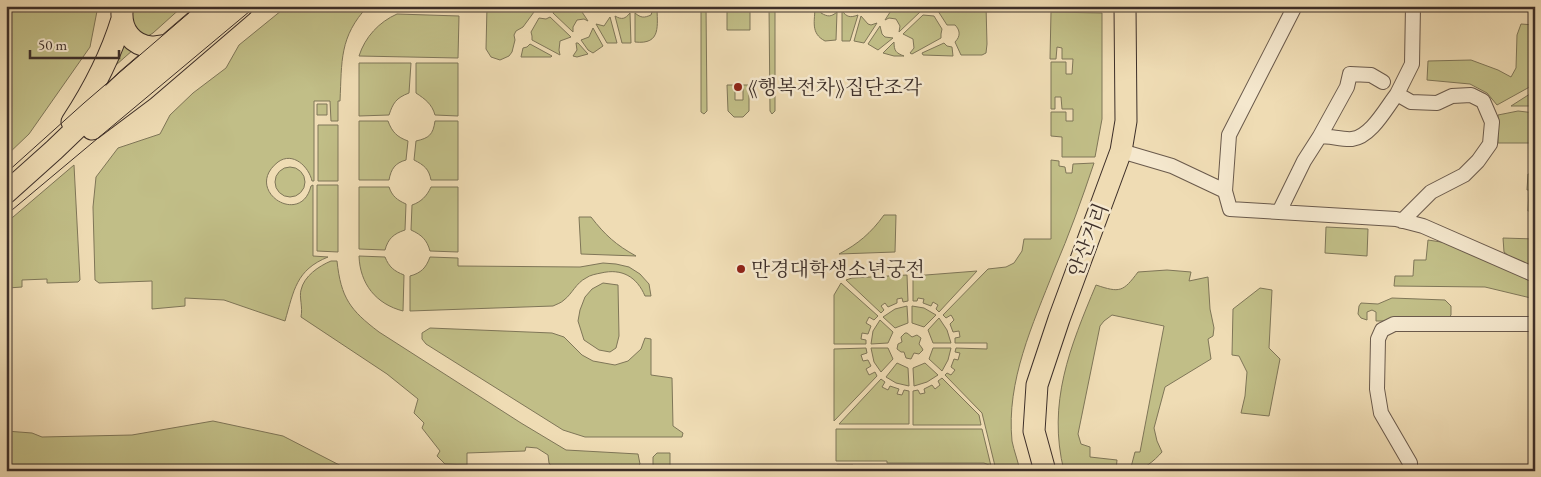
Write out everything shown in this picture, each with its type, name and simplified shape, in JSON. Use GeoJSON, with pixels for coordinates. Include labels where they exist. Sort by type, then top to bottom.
{"type":"FeatureCollection","features":[{"type":"Feature","properties":{"kind":"main road"},"geometry":{"type":"LineString","coordinates":[[6,193],[127,80],[212,6]]}},
{"type":"Feature","properties":{"kind":"main road"},"geometry":{"type":"LineString","coordinates":[[54,150],[82,136],[144,90],[242,6]]}},
{"type":"Feature","properties":{"kind":"main road","name":"안산거리"},"geometry":{"type":"LineString","coordinates":[[1044,471],[1034,431],[1037,385],[1058,319],[1122,151],[1126,122],[1125,6]]}},
{"type":"Feature","properties":{"kind":"main road"},"geometry":{"type":"LineString","coordinates":[[122,12],[124,30],[130,37],[141,44],[151,47],[167,46]]}},
{"type":"Feature","properties":{"kind":"main road"},"geometry":{"type":"LineString","coordinates":[[54,150],[84,103],[115,42],[122,12]]}},
{"type":"Feature","properties":{"kind":"street"},"geometry":{"type":"LineString","coordinates":[[1295,6],[1229,135],[1226,191],[1230,209],[1402,221],[1423,226],[1535,275]]}},
{"type":"Feature","properties":{"kind":"street"},"geometry":{"type":"LineString","coordinates":[[1320,136],[1352,139],[1363,135],[1374,126],[1396,94],[1412,64],[1413,6]]}},
{"type":"Feature","properties":{"kind":"street"},"geometry":{"type":"LineString","coordinates":[[1279,212],[1304,162],[1347,87],[1350,74],[1371,75],[1383,82]]}},
{"type":"Feature","properties":{"kind":"street"},"geometry":{"type":"LineString","coordinates":[[1396,94],[1410,102],[1428,103],[1437,103],[1452,96],[1471,95],[1483,102],[1492,122],[1490,144],[1478,161],[1464,174],[1431,192],[1402,221]]}},
{"type":"Feature","properties":{"kind":"street"},"geometry":{"type":"LineString","coordinates":[[1122,151],[1172,166],[1226,191]]}},
{"type":"Feature","properties":{"kind":"street"},"geometry":{"type":"LineString","coordinates":[[1410,471],[1410,463],[1381,413],[1377,379],[1378,339],[1382,330],[1394,324],[1535,324]]}},
{"type":"Feature","properties":{"kind":"shaded area"},"geometry":{"type":"Polygon","coordinates":[[[6,6],[98,6],[90,47],[29,134],[6,156],[6,6]]]}},
{"type":"Feature","properties":{"kind":"shaded area"},"geometry":{"type":"Polygon","coordinates":[[[132,6],[183,6],[148,36],[139,35],[130,16],[132,6]]]}},
{"type":"Feature","properties":{"kind":"shaded area"},"geometry":{"type":"Polygon","coordinates":[[[287,6],[368,6],[352,28],[344,50],[340,101],[338,101],[338,121],[331,121],[330,101],[314,101],[314,181],[312,181],[304,166],[295,159],[289,158],[278,162],[269,173],[267,183],[270,193],[277,200],[287,204],[297,204],[305,198],[313,185],[313,256],[328,257],[309,268],[298,282],[285,321],[224,300],[185,298],[185,306],[152,309],[152,281],[99,283],[95,280],[93,207],[96,177],[118,148],[160,134],[170,115],[193,93],[226,68],[239,45],[287,6]]]}},
{"type":"Feature","properties":{"kind":"shaded area"},"geometry":{"type":"Polygon","coordinates":[[[487,6],[533,6],[534,12],[523,27],[516,31],[514,35],[515,40],[512,52],[509,56],[500,60],[491,57],[486,49],[487,6]]]}},
{"type":"Feature","properties":{"kind":"shaded area"},"geometry":{"type":"Polygon","coordinates":[[[555,6],[578,6],[588,21],[584,19],[577,20],[573,27],[573,32],[553,13],[555,6]]]}},
{"type":"Feature","properties":{"kind":"shaded area"},"geometry":{"type":"Polygon","coordinates":[[[654,6],[657,6],[657,27],[654,37],[644,42],[635,42],[635,13],[641,17],[649,16],[654,6]]]}},
{"type":"Feature","properties":{"kind":"shaded area"},"geometry":{"type":"Polygon","coordinates":[[[701,6],[706,6],[707,111],[704,114],[701,112],[701,6]]]}},
{"type":"Feature","properties":{"kind":"shaded area"},"geometry":{"type":"Polygon","coordinates":[[[727,6],[750,6],[750,30],[727,30],[727,6]]]}},
{"type":"Feature","properties":{"kind":"shaded area"},"geometry":{"type":"Polygon","coordinates":[[[769,6],[775,6],[775,111],[772,114],[770,111],[769,6]]]}},
{"type":"Feature","properties":{"kind":"shaded area"},"geometry":{"type":"Polygon","coordinates":[[[815,6],[819,6],[821,13],[829,16],[837,12],[836,40],[825,41],[817,34],[814,26],[815,6]]]}},
{"type":"Feature","properties":{"kind":"shaded area"},"geometry":{"type":"Polygon","coordinates":[[[894,6],[920,6],[921,11],[899,32],[900,26],[896,19],[889,18],[885,20],[894,6]]]}},
{"type":"Feature","properties":{"kind":"shaded area"},"geometry":{"type":"Polygon","coordinates":[[[941,6],[986,6],[986,53],[982,55],[961,55],[955,42],[959,35],[958,29],[955,25],[947,25],[938,11],[941,6]]]}},
{"type":"Feature","properties":{"kind":"shaded area"},"geometry":{"type":"Polygon","coordinates":[[[842,11],[845,15],[849,16],[858,15],[850,41],[842,41],[842,11]]]}},
{"type":"Feature","properties":{"kind":"shaded area"},"geometry":{"type":"Polygon","coordinates":[[[1051,12],[1102,13],[1102,119],[1095,157],[1062,157],[1062,137],[1051,136],[1051,112],[1066,112],[1066,121],[1073,121],[1073,109],[1062,109],[1061,97],[1055,97],[1055,109],[1051,109],[1051,62],[1066,62],[1066,74],[1072,74],[1073,59],[1062,59],[1062,48],[1057,47],[1056,59],[1050,59],[1051,12]]]}},
{"type":"Feature","properties":{"kind":"shaded area"},"geometry":{"type":"Polygon","coordinates":[[[630,13],[631,43],[622,43],[615,16],[623,18],[627,17],[630,13]]]}},
{"type":"Feature","properties":{"kind":"shaded area"},"geometry":{"type":"Polygon","coordinates":[[[397,14],[459,16],[458,58],[359,56],[369,36],[384,21],[397,14]]]}},
{"type":"Feature","properties":{"kind":"shaded area"},"geometry":{"type":"Polygon","coordinates":[[[923,15],[934,16],[942,29],[941,38],[912,54],[910,53],[914,48],[913,39],[903,34],[923,15]]]}},
{"type":"Feature","properties":{"kind":"shaded area"},"geometry":{"type":"Polygon","coordinates":[[[861,16],[868,24],[877,23],[864,43],[854,41],[861,16]]]}},
{"type":"Feature","properties":{"kind":"shaded area"},"geometry":{"type":"Polygon","coordinates":[[[550,17],[571,37],[560,41],[560,55],[532,40],[531,32],[539,18],[546,19],[550,17]]]}},
{"type":"Feature","properties":{"kind":"shaded area"},"geometry":{"type":"Polygon","coordinates":[[[610,17],[617,43],[607,43],[596,24],[604,26],[610,17]]]}},
{"type":"Feature","properties":{"kind":"shaded area"},"geometry":{"type":"Polygon","coordinates":[[[1521,24],[1535,25],[1535,84],[1497,105],[1487,93],[1470,84],[1427,80],[1428,61],[1471,60],[1511,77],[1516,68],[1517,35],[1521,24]]]}},
{"type":"Feature","properties":{"kind":"shaded area"},"geometry":{"type":"Polygon","coordinates":[[[880,26],[885,37],[893,38],[878,50],[868,44],[880,26]]]}},
{"type":"Feature","properties":{"kind":"shaded area"},"geometry":{"type":"Polygon","coordinates":[[[593,28],[603,46],[593,53],[588,50],[581,40],[589,37],[593,28]]]}},
{"type":"Feature","properties":{"kind":"shaded area"},"geometry":{"type":"Polygon","coordinates":[[[894,42],[896,51],[904,56],[883,53],[894,42]]]}},
{"type":"Feature","properties":{"kind":"shaded area"},"geometry":{"type":"Polygon","coordinates":[[[576,43],[588,54],[577,57],[573,56],[577,50],[576,43]]]}},
{"type":"Feature","properties":{"kind":"shaded area"},"geometry":{"type":"Polygon","coordinates":[[[944,43],[952,47],[953,56],[923,55],[922,53],[944,43]]]}},
{"type":"Feature","properties":{"kind":"shaded area"},"geometry":{"type":"Polygon","coordinates":[[[122,44],[133,50],[116,65],[114,64],[122,44]]]}},
{"type":"Feature","properties":{"kind":"shaded area"},"geometry":{"type":"Polygon","coordinates":[[[530,44],[552,56],[521,57],[523,48],[530,44]]]}},
{"type":"Feature","properties":{"kind":"shaded area"},"geometry":{"type":"Polygon","coordinates":[[[359,63],[411,63],[409,93],[396,101],[389,115],[359,116],[359,63]]]}},
{"type":"Feature","properties":{"kind":"shaded area"},"geometry":{"type":"Polygon","coordinates":[[[416,63],[458,63],[458,116],[435,115],[428,102],[416,93],[416,63]]]}},
{"type":"Feature","properties":{"kind":"shaded area"},"geometry":{"type":"Polygon","coordinates":[[[727,85],[735,85],[735,100],[743,100],[743,85],[749,85],[749,111],[743,117],[734,117],[728,111],[727,85]]]}},
{"type":"Feature","properties":{"kind":"shaded area"},"geometry":{"type":"Polygon","coordinates":[[[1535,90],[1535,106],[1511,106],[1533,92],[1535,90]]]}},
{"type":"Feature","properties":{"kind":"shaded area"},"geometry":{"type":"Polygon","coordinates":[[[317,104],[327,104],[327,115],[317,115],[317,104]]]}},
{"type":"Feature","properties":{"kind":"shaded area"},"geometry":{"type":"Polygon","coordinates":[[[1518,111],[1535,113],[1535,134],[1531,134],[1530,143],[1498,143],[1498,115],[1518,111]]]}},
{"type":"Feature","properties":{"kind":"shaded area"},"geometry":{"type":"Polygon","coordinates":[[[359,121],[388,121],[395,134],[408,141],[406,160],[394,167],[389,180],[359,180],[359,121]]]}},
{"type":"Feature","properties":{"kind":"shaded area"},"geometry":{"type":"Polygon","coordinates":[[[435,121],[458,121],[458,180],[431,180],[426,168],[414,160],[416,141],[430,135],[435,121]]]}},
{"type":"Feature","properties":{"kind":"shaded area"},"geometry":{"type":"Polygon","coordinates":[[[318,125],[338,125],[338,181],[318,181],[318,125]]]}},
{"type":"Feature","properties":{"kind":"shaded area"},"geometry":{"type":"Polygon","coordinates":[[[1051,160],[1059,161],[1059,166],[1065,167],[1066,173],[1072,173],[1073,164],[1094,163],[1030,332],[1017,375],[1011,419],[1012,441],[1020,471],[998,471],[995,466],[982,413],[945,375],[947,373],[951,375],[955,370],[951,367],[954,359],[958,360],[960,353],[955,352],[956,348],[987,349],[987,343],[955,343],[955,338],[960,337],[959,331],[953,332],[950,324],[954,320],[951,315],[946,318],[943,315],[988,269],[1006,267],[1014,263],[1022,251],[1024,239],[1051,239],[1051,160]]]}},
{"type":"Feature","properties":{"kind":"shaded area"},"geometry":{"type":"Polygon","coordinates":[[[74,165],[80,280],[78,282],[47,283],[47,279],[22,280],[22,287],[8,288],[10,313],[6,314],[6,223],[74,165]]]}},
{"type":"Feature","properties":{"kind":"shaded area"},"geometry":{"type":"Polygon","coordinates":[[[290,167],[301,171],[305,182],[301,193],[290,197],[279,193],[275,182],[279,171],[290,167]]]}},
{"type":"Feature","properties":{"kind":"shaded area"},"geometry":{"type":"Polygon","coordinates":[[[1528,174],[1535,174],[1535,220],[1533,220],[1533,211],[1528,211],[1528,174]]]}},
{"type":"Feature","properties":{"kind":"shaded area"},"geometry":{"type":"Polygon","coordinates":[[[317,185],[338,185],[338,252],[317,251],[317,185]]]}},
{"type":"Feature","properties":{"kind":"shaded area"},"geometry":{"type":"Polygon","coordinates":[[[359,187],[389,187],[395,197],[406,204],[405,230],[392,237],[385,250],[359,249],[359,187]]]}},
{"type":"Feature","properties":{"kind":"shaded area"},"geometry":{"type":"Polygon","coordinates":[[[431,187],[458,187],[458,252],[430,251],[424,238],[411,230],[412,205],[423,198],[431,187]]]}},
{"type":"Feature","properties":{"kind":"shaded area"},"geometry":{"type":"Polygon","coordinates":[[[884,215],[896,215],[895,252],[839,254],[864,238],[884,215]]]}},
{"type":"Feature","properties":{"kind":"shaded area"},"geometry":{"type":"Polygon","coordinates":[[[579,217],[591,217],[611,239],[636,256],[581,254],[579,217]]]}},
{"type":"Feature","properties":{"kind":"shaded area"},"geometry":{"type":"Polygon","coordinates":[[[1326,227],[1368,229],[1367,256],[1325,253],[1326,227]]]}},
{"type":"Feature","properties":{"kind":"shaded area"},"geometry":{"type":"Polygon","coordinates":[[[1503,238],[1535,239],[1535,267],[1504,252],[1503,238]]]}},
{"type":"Feature","properties":{"kind":"shaded area"},"geometry":{"type":"Polygon","coordinates":[[[1428,240],[1454,244],[1535,282],[1535,299],[1485,287],[1394,286],[1395,276],[1413,276],[1414,260],[1426,260],[1428,240]]]}},
{"type":"Feature","properties":{"kind":"shaded area"},"geometry":{"type":"Polygon","coordinates":[[[359,256],[385,257],[392,268],[404,275],[403,311],[393,308],[377,298],[371,291],[362,275],[359,256]]]}},
{"type":"Feature","properties":{"kind":"shaded area"},"geometry":{"type":"Polygon","coordinates":[[[430,257],[458,258],[458,266],[580,267],[603,263],[616,264],[629,267],[640,274],[649,284],[651,296],[645,296],[638,284],[628,276],[622,273],[609,272],[588,277],[579,283],[563,301],[553,306],[410,311],[410,276],[423,270],[430,257]]]}},
{"type":"Feature","properties":{"kind":"shaded area"},"geometry":{"type":"Polygon","coordinates":[[[331,261],[337,261],[344,294],[354,310],[379,332],[566,450],[638,454],[640,464],[637,467],[554,470],[549,463],[548,455],[537,448],[526,447],[525,451],[467,453],[467,465],[445,464],[437,456],[440,451],[422,428],[424,423],[414,413],[418,399],[387,374],[301,317],[301,293],[305,280],[313,272],[331,261]]]}},
{"type":"Feature","properties":{"kind":"shaded area"},"geometry":{"type":"Polygon","coordinates":[[[1167,270],[1191,272],[1189,281],[1208,277],[1210,309],[1214,328],[1213,336],[1208,339],[1211,359],[1165,387],[1154,428],[1162,452],[1144,467],[1130,471],[1135,452],[1140,452],[1164,326],[1112,315],[1104,321],[1100,326],[1078,434],[1081,444],[1090,447],[1090,457],[1117,460],[1116,471],[1064,471],[1059,446],[1058,422],[1060,399],[1070,353],[1096,285],[1116,290],[1128,284],[1138,272],[1167,270]]]}},
{"type":"Feature","properties":{"kind":"shaded area"},"geometry":{"type":"Polygon","coordinates":[[[977,271],[939,312],[936,309],[938,305],[933,302],[931,306],[923,303],[924,299],[918,298],[917,301],[913,301],[913,276],[977,271]]]}},
{"type":"Feature","properties":{"kind":"shaded area"},"geometry":{"type":"Polygon","coordinates":[[[907,275],[908,301],[903,302],[902,298],[897,299],[897,303],[888,307],[885,303],[881,306],[884,310],[881,313],[846,280],[852,278],[907,275]]]}},
{"type":"Feature","properties":{"kind":"shaded area"},"geometry":{"type":"Polygon","coordinates":[[[603,283],[618,285],[619,336],[616,348],[610,352],[599,350],[584,340],[578,321],[585,297],[592,289],[603,283]]]}},
{"type":"Feature","properties":{"kind":"shaded area"},"geometry":{"type":"Polygon","coordinates":[[[841,283],[878,316],[874,320],[869,317],[866,323],[871,326],[868,334],[862,333],[861,339],[866,340],[866,344],[834,344],[834,295],[841,283]]]}},
{"type":"Feature","properties":{"kind":"shaded area"},"geometry":{"type":"Polygon","coordinates":[[[1260,288],[1272,290],[1269,348],[1280,359],[1269,416],[1241,413],[1247,372],[1239,356],[1232,355],[1233,309],[1260,288]]]}},
{"type":"Feature","properties":{"kind":"shaded area"},"geometry":{"type":"Polygon","coordinates":[[[1392,298],[1445,300],[1451,306],[1451,315],[1447,320],[1440,321],[1376,321],[1376,312],[1372,310],[1367,312],[1367,320],[1361,318],[1358,314],[1361,303],[1378,304],[1392,298]]]}},
{"type":"Feature","properties":{"kind":"shaded area"},"geometry":{"type":"Polygon","coordinates":[[[907,306],[908,323],[895,328],[883,317],[895,309],[907,306]]]}},
{"type":"Feature","properties":{"kind":"shaded area"},"geometry":{"type":"Polygon","coordinates":[[[912,306],[924,308],[936,315],[924,327],[912,323],[912,306]]]}},
{"type":"Feature","properties":{"kind":"shaded area"},"geometry":{"type":"Polygon","coordinates":[[[939,318],[947,330],[951,343],[933,343],[928,330],[939,318]]]}},
{"type":"Feature","properties":{"kind":"shaded area"},"geometry":{"type":"Polygon","coordinates":[[[880,320],[893,332],[888,343],[871,344],[873,331],[880,320]]]}},
{"type":"Feature","properties":{"kind":"shaded area"},"geometry":{"type":"Polygon","coordinates":[[[430,328],[552,333],[564,337],[582,355],[593,361],[615,365],[628,361],[641,349],[645,338],[651,339],[651,375],[672,378],[673,426],[683,433],[682,437],[585,437],[563,430],[426,344],[422,339],[422,333],[430,328]]]}},
{"type":"Feature","properties":{"kind":"shaded area"},"geometry":{"type":"Polygon","coordinates":[[[905,333],[912,337],[917,335],[921,338],[919,344],[923,350],[919,354],[914,353],[911,359],[906,358],[904,352],[897,349],[898,344],[902,342],[901,337],[905,333]]]}},
{"type":"Feature","properties":{"kind":"shaded area"},"geometry":{"type":"Polygon","coordinates":[[[866,348],[867,353],[861,355],[863,361],[868,360],[871,366],[866,369],[869,375],[875,372],[877,376],[834,421],[834,349],[866,348]]]}},
{"type":"Feature","properties":{"kind":"shaded area"},"geometry":{"type":"Polygon","coordinates":[[[871,348],[888,348],[893,359],[881,372],[874,362],[871,348]]]}},
{"type":"Feature","properties":{"kind":"shaded area"},"geometry":{"type":"Polygon","coordinates":[[[933,348],[951,348],[948,360],[942,371],[929,359],[933,348]]]}},
{"type":"Feature","properties":{"kind":"shaded area"},"geometry":{"type":"Polygon","coordinates":[[[897,363],[908,368],[909,386],[896,383],[886,377],[897,363]]]}},
{"type":"Feature","properties":{"kind":"shaded area"},"geometry":{"type":"Polygon","coordinates":[[[925,363],[938,375],[927,382],[914,386],[913,368],[925,363]]]}},
{"type":"Feature","properties":{"kind":"shaded area"},"geometry":{"type":"Polygon","coordinates":[[[942,378],[979,415],[981,425],[913,425],[913,391],[918,390],[920,394],[925,393],[924,389],[932,385],[935,389],[940,385],[938,381],[942,378]]]}},
{"type":"Feature","properties":{"kind":"shaded area"},"geometry":{"type":"Polygon","coordinates":[[[881,379],[885,382],[882,387],[888,390],[890,386],[899,389],[897,394],[902,395],[904,390],[909,391],[909,424],[839,424],[881,379]]]}},
{"type":"Feature","properties":{"kind":"shaded area"},"geometry":{"type":"Polygon","coordinates":[[[213,421],[283,436],[351,471],[6,471],[6,431],[32,433],[42,437],[132,435],[213,421]]]}},
{"type":"Feature","properties":{"kind":"shaded area"},"geometry":{"type":"Polygon","coordinates":[[[836,429],[982,429],[991,466],[984,463],[836,461],[836,429]]]}},
{"type":"Feature","properties":{"kind":"shaded area"},"geometry":{"type":"Polygon","coordinates":[[[657,453],[670,453],[670,471],[653,471],[653,457],[657,453]]]}},
{"type":"Feature","properties":{"kind":"shaded area"},"geometry":{"type":"Polygon","coordinates":[[[837,465],[853,465],[854,471],[837,471],[837,465]]]}},
{"type":"Feature","properties":{"kind":"tram line"},"geometry":{"type":"LineString","coordinates":[[6,173],[197,6]]}},
{"type":"Feature","properties":{"kind":"tram line"},"geometry":{"type":"LineString","coordinates":[[6,215],[256,6]]}},
{"type":"Feature","properties":{"kind":"place","name":"《행복전차》집단조각"},"geometry":{"type":"Point","coordinates":[738,87]}},
{"type":"Feature","properties":{"kind":"place","name":"만경대학생소년궁전"},"geometry":{"type":"Point","coordinates":[741,269]}}]}
